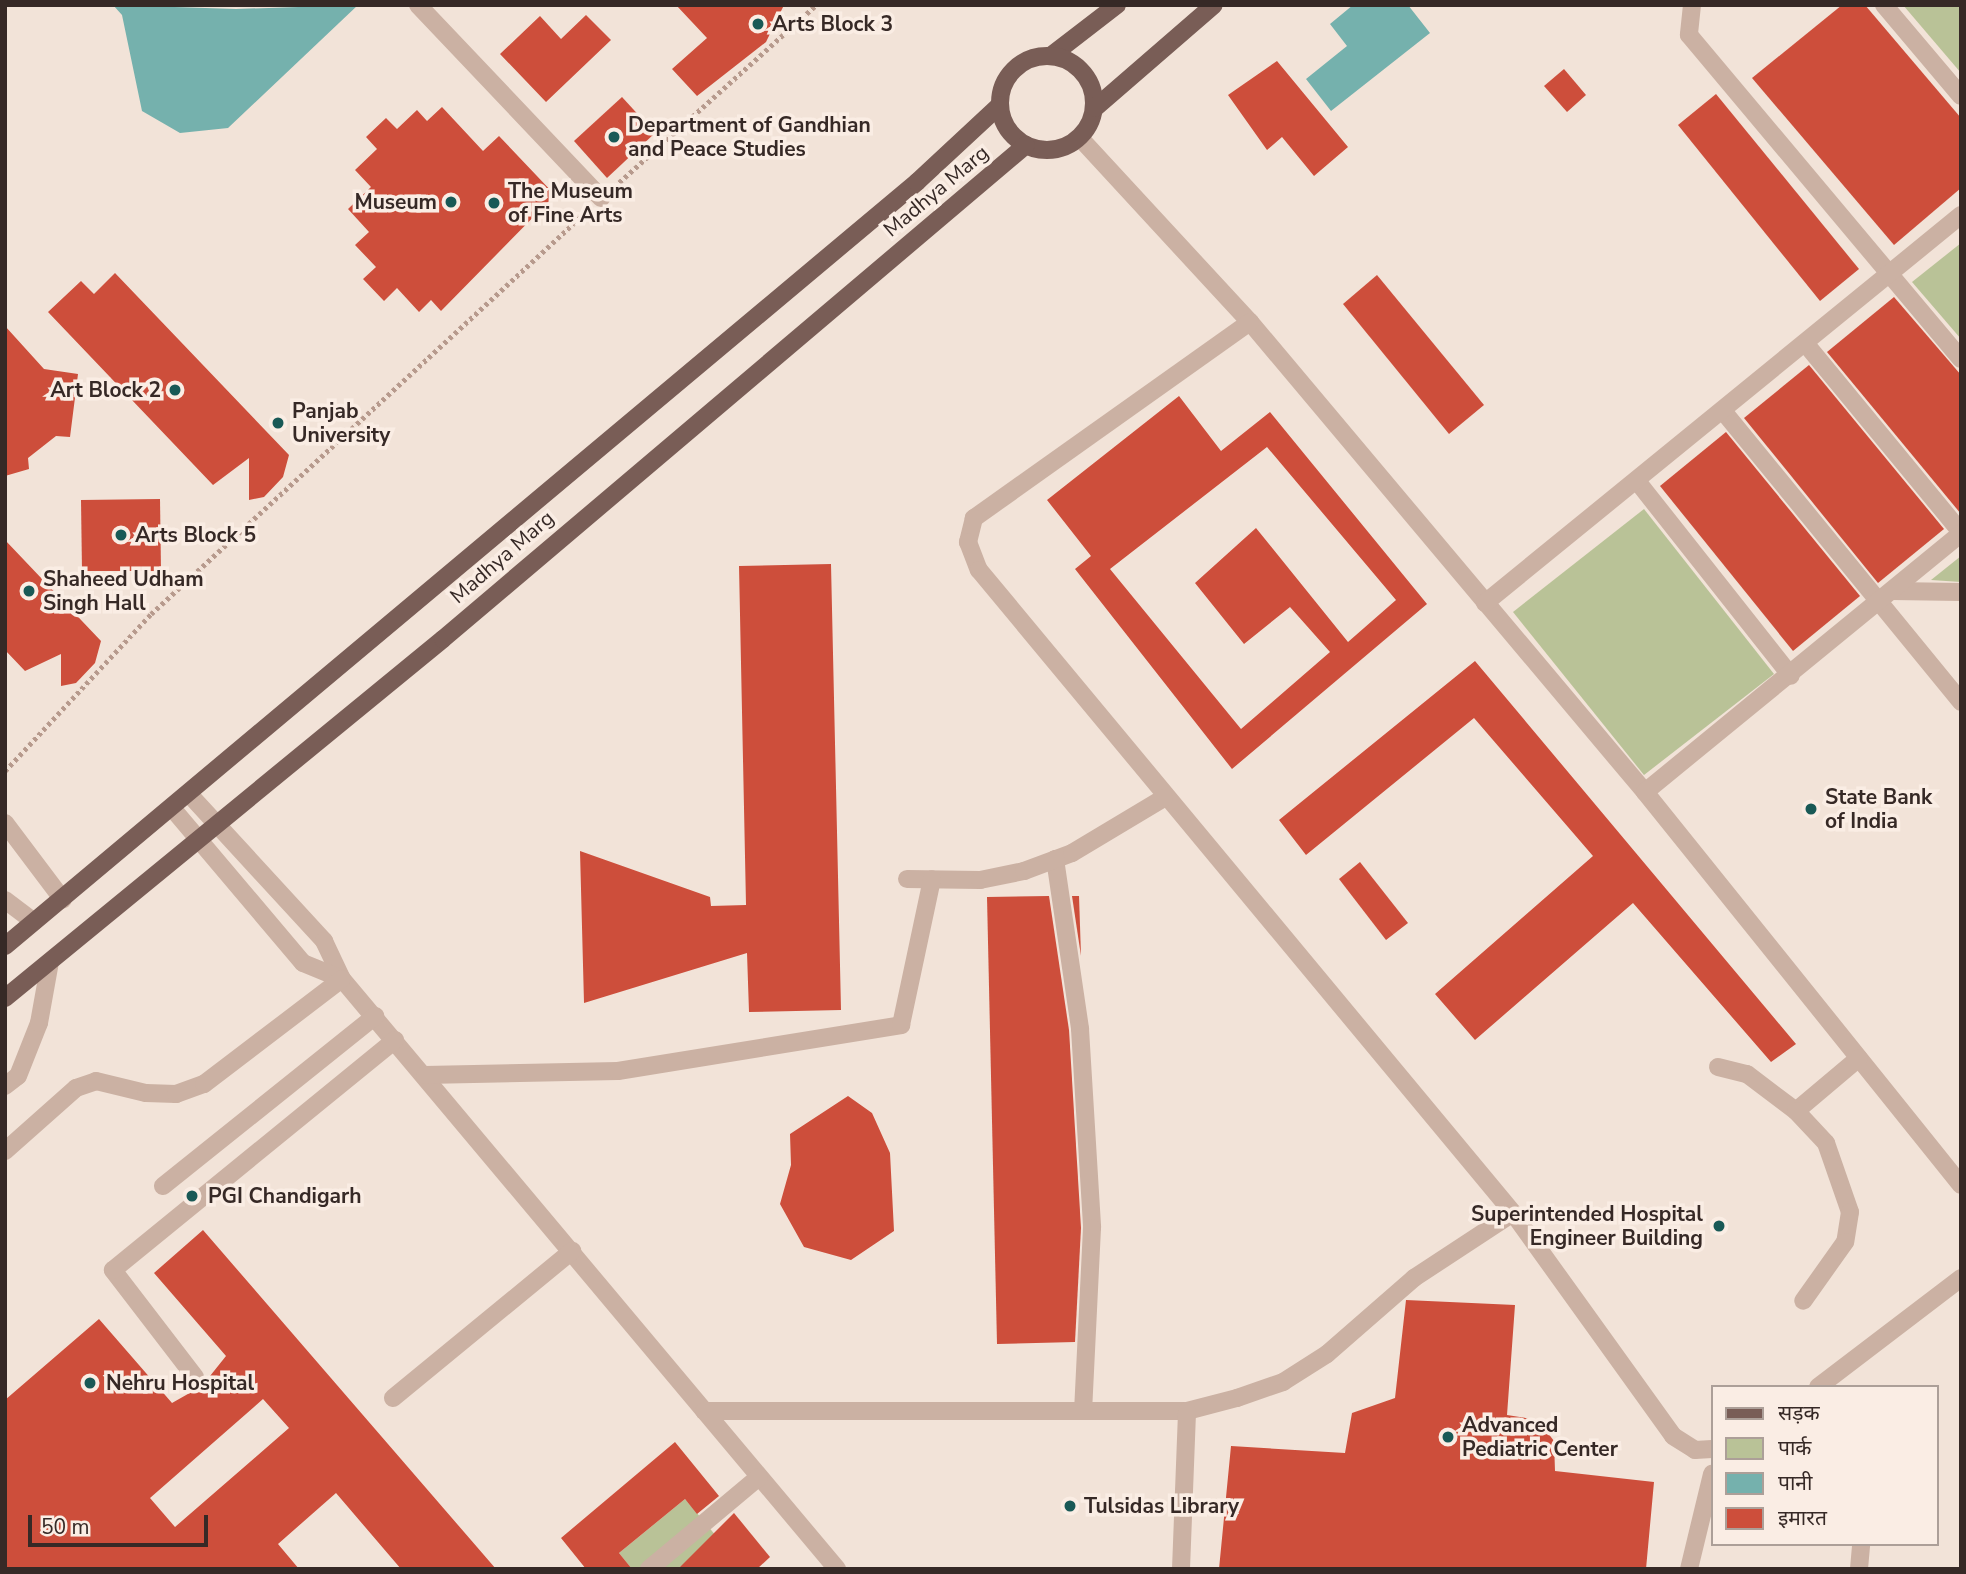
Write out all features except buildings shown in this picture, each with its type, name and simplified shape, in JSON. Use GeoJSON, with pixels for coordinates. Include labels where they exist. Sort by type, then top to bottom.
{"type":"FeatureCollection","features":[{"type":"Feature","properties":{"kind":"main road"},"geometry":{"type":"LineString","coordinates":[[1117,5],[1052,55],[1015,68],[1000,105],[1013,135],[1026,145],[1052,150],[1080,138],[1095,108],[1214,5]]}},
{"type":"Feature","properties":{"kind":"main road"},"geometry":{"type":"LineString","coordinates":[[1052,55],[1089,79],[1095,108]]}},
{"type":"Feature","properties":{"kind":"main road","name":"Madhya Marg"},"geometry":{"type":"LineString","coordinates":[[5,946],[917,183],[1000,105]]}},
{"type":"Feature","properties":{"kind":"main road","name":"Madhya Marg"},"geometry":{"type":"LineString","coordinates":[[5,999],[198,841],[1026,145]]}},
{"type":"Feature","properties":{"kind":"street"},"geometry":{"type":"LineString","coordinates":[[418,5],[601,198]]}},
{"type":"Feature","properties":{"kind":"street"},"geometry":{"type":"LineString","coordinates":[[1692,5],[1689,35],[1961,359]]}},
{"type":"Feature","properties":{"kind":"street"},"geometry":{"type":"LineString","coordinates":[[1884,5],[1961,96]]}},
{"type":"Feature","properties":{"kind":"street"},"geometry":{"type":"LineString","coordinates":[[1080,138],[1250,322],[1645,792],[1961,1185]]}},
{"type":"Feature","properties":{"kind":"street"},"geometry":{"type":"LineString","coordinates":[[1485,603],[1961,215]]}},
{"type":"Feature","properties":{"kind":"street"},"geometry":{"type":"LineString","coordinates":[[1250,322],[974,518],[968,542],[979,570],[1164,797],[1513,1213],[1673,1436],[1695,1450],[1710,1449]]}},
{"type":"Feature","properties":{"kind":"street"},"geometry":{"type":"LineString","coordinates":[[1645,792],[1791,676],[1961,532],[1805,343]]}},
{"type":"Feature","properties":{"kind":"street"},"geometry":{"type":"LineString","coordinates":[[1723,411],[1885,597],[1961,702]]}},
{"type":"Feature","properties":{"kind":"street"},"geometry":{"type":"LineString","coordinates":[[1637,481],[1791,676]]}},
{"type":"Feature","properties":{"kind":"street"},"geometry":{"type":"LineString","coordinates":[[1885,597],[1961,592]]}},
{"type":"Feature","properties":{"kind":"street"},"geometry":{"type":"LineString","coordinates":[[189,794],[324,941],[342,979],[836,1569]]}},
{"type":"Feature","properties":{"kind":"street"},"geometry":{"type":"LineString","coordinates":[[907,879],[980,880],[1055,859],[1164,797]]}},
{"type":"Feature","properties":{"kind":"street"},"geometry":{"type":"LineString","coordinates":[[172,808],[303,963],[342,979]]}},
{"type":"Feature","properties":{"kind":"street"},"geometry":{"type":"LineString","coordinates":[[5,823],[62,900]]}},
{"type":"Feature","properties":{"kind":"street"},"geometry":{"type":"LineString","coordinates":[[1055,859],[1080,1029],[1092,1228],[1083,1411]]}},
{"type":"Feature","properties":{"kind":"street"},"geometry":{"type":"LineString","coordinates":[[425,1075],[618,1071],[901,1025],[932,879]]}},
{"type":"Feature","properties":{"kind":"street"},"geometry":{"type":"LineString","coordinates":[[5,900],[34,922]]}},
{"type":"Feature","properties":{"kind":"street"},"geometry":{"type":"LineString","coordinates":[[5,1086],[18,1076],[39,1023],[50,962]]}},
{"type":"Feature","properties":{"kind":"street"},"geometry":{"type":"LineString","coordinates":[[5,1151],[76,1088],[96,1081],[146,1093],[176,1094],[204,1084],[342,979]]}},
{"type":"Feature","properties":{"kind":"street"},"geometry":{"type":"LineString","coordinates":[[163,1186],[375,1016]]}},
{"type":"Feature","properties":{"kind":"street"},"geometry":{"type":"LineString","coordinates":[[195,1377],[113,1270],[395,1040]]}},
{"type":"Feature","properties":{"kind":"street"},"geometry":{"type":"LineString","coordinates":[[1796,1111],[1859,1058]]}},
{"type":"Feature","properties":{"kind":"street"},"geometry":{"type":"LineString","coordinates":[[1718,1067],[1748,1074],[1796,1111],[1826,1143],[1850,1212],[1845,1242],[1803,1301]]}},
{"type":"Feature","properties":{"kind":"street"},"geometry":{"type":"LineString","coordinates":[[704,1411],[1187,1410],[1283,1382],[1414,1278],[1513,1213]]}},
{"type":"Feature","properties":{"kind":"street"},"geometry":{"type":"LineString","coordinates":[[393,1398],[572,1251]]}},
{"type":"Feature","properties":{"kind":"street"},"geometry":{"type":"LineString","coordinates":[[1830,1383],[1961,1278]]}},
{"type":"Feature","properties":{"kind":"street"},"geometry":{"type":"LineString","coordinates":[[1181,1569],[1187,1410]]}},
{"type":"Feature","properties":{"kind":"street"},"geometry":{"type":"LineString","coordinates":[[649,1569],[760,1476]]}},
{"type":"Feature","properties":{"kind":"street"},"geometry":{"type":"LineString","coordinates":[[1689,1569],[1710,1482]]}},
{"type":"Feature","properties":{"kind":"street"},"geometry":{"type":"LineString","coordinates":[[1858,1569],[1861,1546]]}},
{"type":"Feature","properties":{"kind":"path"},"geometry":{"type":"LineString","coordinates":[[5,771],[151,614],[601,198],[816,5]]}},
{"type":"Feature","properties":{"kind":"green space"},"geometry":{"type":"Polygon","coordinates":[[[1903,5],[1961,5],[1961,73],[1903,5]]]}},
{"type":"Feature","properties":{"kind":"green space"},"geometry":{"type":"Polygon","coordinates":[[[1961,243],[1961,339],[1912,282],[1961,243]]]}},
{"type":"Feature","properties":{"kind":"green space"},"geometry":{"type":"Polygon","coordinates":[[[1644,509],[1774,674],[1644,775],[1513,612],[1644,509]]]}},
{"type":"Feature","properties":{"kind":"green space"},"geometry":{"type":"Polygon","coordinates":[[[1961,556],[1961,582],[1931,580],[1961,556]]]}},
{"type":"Feature","properties":{"kind":"green space"},"geometry":{"type":"Polygon","coordinates":[[[685,1499],[717,1537],[678,1569],[632,1569],[619,1553],[685,1499]]]}},
{"type":"Feature","properties":{"kind":"water"},"geometry":{"type":"Polygon","coordinates":[[[113,5],[236,9],[358,5],[228,128],[180,133],[142,111],[122,15],[113,5]]]}},
{"type":"Feature","properties":{"kind":"water"},"geometry":{"type":"Polygon","coordinates":[[[1353,5],[1408,5],[1430,33],[1331,111],[1306,79],[1347,46],[1330,24],[1353,5]]]}},
{"type":"Feature","properties":{"kind":"place","name":"Arts Block 3"},"geometry":{"type":"Point","coordinates":[758,24]}},
{"type":"Feature","properties":{"kind":"place","name":"Department of Gandhian and Peace Studies"},"geometry":{"type":"Point","coordinates":[614,137]}},
{"type":"Feature","properties":{"kind":"place","name":"Museum"},"geometry":{"type":"Point","coordinates":[451,202]}},
{"type":"Feature","properties":{"kind":"place","name":"The Museum of Fine Arts"},"geometry":{"type":"Point","coordinates":[494,203]}},
{"type":"Feature","properties":{"kind":"place","name":"Art Block 2"},"geometry":{"type":"Point","coordinates":[175,390]}},
{"type":"Feature","properties":{"kind":"place","name":"Panjab University"},"geometry":{"type":"Point","coordinates":[278,423]}},
{"type":"Feature","properties":{"kind":"place","name":"Arts Block 5"},"geometry":{"type":"Point","coordinates":[121,535]}},
{"type":"Feature","properties":{"kind":"place","name":"Shaheed Udham Singh Hall"},"geometry":{"type":"Point","coordinates":[29,591]}},
{"type":"Feature","properties":{"kind":"place","name":"State Bank of India"},"geometry":{"type":"Point","coordinates":[1811,809]}},
{"type":"Feature","properties":{"kind":"place","name":"PGI Chandigarh"},"geometry":{"type":"Point","coordinates":[192,1196]}},
{"type":"Feature","properties":{"kind":"place","name":"Superintended Hospital Engineer Building"},"geometry":{"type":"Point","coordinates":[1719,1226]}},
{"type":"Feature","properties":{"kind":"place","name":"Nehru Hospital"},"geometry":{"type":"Point","coordinates":[90,1383]}},
{"type":"Feature","properties":{"kind":"place","name":"Advanced Pediatric Center"},"geometry":{"type":"Point","coordinates":[1448,1437]}},
{"type":"Feature","properties":{"kind":"place","name":"Tulsidas Library"},"geometry":{"type":"Point","coordinates":[1070,1506]}}]}
